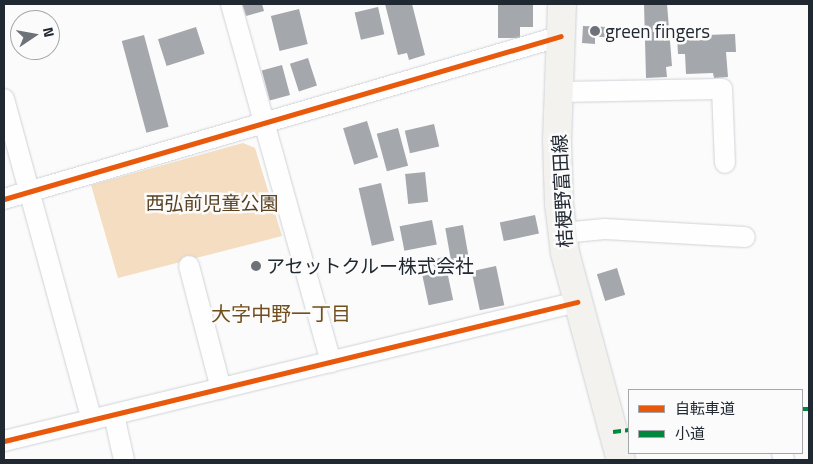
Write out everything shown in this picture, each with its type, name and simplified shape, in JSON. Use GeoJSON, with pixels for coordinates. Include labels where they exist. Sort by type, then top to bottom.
{"type":"FeatureCollection","features":[{"type":"Feature","properties":{"kind":"main road","name":"桔梗野富田線"},"geometry":{"type":"LineString","coordinates":[[562,4],[558,195],[562,233],[577,302],[621,460]]}},
{"type":"Feature","properties":{"kind":"street"},"geometry":{"type":"LineString","coordinates":[[231,4],[331,362]]}},
{"type":"Feature","properties":{"kind":"street"},"geometry":{"type":"LineString","coordinates":[[4,199],[561,36]]}},
{"type":"Feature","properties":{"kind":"street"},"geometry":{"type":"LineString","coordinates":[[559,92],[722,89],[725,163]]}},
{"type":"Feature","properties":{"kind":"street"},"geometry":{"type":"LineString","coordinates":[[4,99],[92,420]]}},
{"type":"Feature","properties":{"kind":"street"},"geometry":{"type":"LineString","coordinates":[[562,233],[605,229],[745,237]]}},
{"type":"Feature","properties":{"kind":"street"},"geometry":{"type":"LineString","coordinates":[[189,266],[222,388]]}},
{"type":"Feature","properties":{"kind":"street"},"geometry":{"type":"LineString","coordinates":[[4,440],[577,302]]}},
{"type":"Feature","properties":{"kind":"street"},"geometry":{"type":"LineString","coordinates":[[114,415],[124,460]]}},
{"type":"Feature","properties":{"kind":"green space","name":"西弘前児童公園"},"geometry":{"type":"Polygon","coordinates":[[[243,143],[255,148],[282,236],[118,278],[91,185],[243,143]]]}},
{"type":"Feature","properties":{"kind":"building"},"geometry":{"type":"Polygon","coordinates":[[[242,4],[262,4],[264,11],[246,16],[242,4]]]}},
{"type":"Feature","properties":{"kind":"building"},"geometry":{"type":"Polygon","coordinates":[[[385,4],[412,4],[425,55],[409,60],[407,53],[398,55],[385,4]]]}},
{"type":"Feature","properties":{"kind":"building"},"geometry":{"type":"Polygon","coordinates":[[[498,4],[533,4],[533,27],[520,27],[520,38],[498,38],[498,4]]]}},
{"type":"Feature","properties":{"kind":"building"},"geometry":{"type":"Polygon","coordinates":[[[644,4],[667,4],[672,66],[666,67],[667,77],[646,78],[644,4]]]}},
{"type":"Feature","properties":{"kind":"building"},"geometry":{"type":"Polygon","coordinates":[[[378,7],[384,34],[361,40],[355,12],[378,7]]]}},
{"type":"Feature","properties":{"kind":"building"},"geometry":{"type":"Polygon","coordinates":[[[299,9],[308,44],[280,51],[271,16],[299,9]]]}},
{"type":"Feature","properties":{"kind":"building","name":"green fingers"},"geometry":{"type":"Polygon","coordinates":[[[583,26],[607,27],[607,37],[595,37],[595,44],[582,43],[583,26]]]}},
{"type":"Feature","properties":{"kind":"building"},"geometry":{"type":"Polygon","coordinates":[[[196,27],[205,54],[167,66],[158,39],[196,27]]]}},
{"type":"Feature","properties":{"kind":"building"},"geometry":{"type":"Polygon","coordinates":[[[735,34],[736,52],[726,52],[728,77],[714,78],[713,73],[686,74],[685,54],[678,54],[677,36],[735,34]]]}},
{"type":"Feature","properties":{"kind":"building"},"geometry":{"type":"Polygon","coordinates":[[[144,35],[169,127],[146,133],[122,41],[144,35]]]}},
{"type":"Feature","properties":{"kind":"building"},"geometry":{"type":"Polygon","coordinates":[[[308,58],[317,86],[299,91],[290,64],[308,58]]]}},
{"type":"Feature","properties":{"kind":"building"},"geometry":{"type":"Polygon","coordinates":[[[282,65],[290,95],[270,100],[262,70],[282,65]]]}},
{"type":"Feature","properties":{"kind":"building"},"geometry":{"type":"Polygon","coordinates":[[[367,121],[378,157],[354,165],[343,128],[367,121]]]}},
{"type":"Feature","properties":{"kind":"building"},"geometry":{"type":"Polygon","coordinates":[[[434,124],[439,146],[410,153],[405,131],[434,124]]]}},
{"type":"Feature","properties":{"kind":"building"},"geometry":{"type":"Polygon","coordinates":[[[398,128],[408,166],[387,171],[377,134],[398,128]]]}},
{"type":"Feature","properties":{"kind":"building"},"geometry":{"type":"Polygon","coordinates":[[[425,172],[428,202],[408,204],[405,174],[425,172]]]}},
{"type":"Feature","properties":{"kind":"building"},"geometry":{"type":"Polygon","coordinates":[[[381,183],[394,240],[372,246],[359,188],[381,183]]]}},
{"type":"Feature","properties":{"kind":"building"},"geometry":{"type":"Polygon","coordinates":[[[535,215],[539,234],[504,241],[500,222],[535,215]]]}},
{"type":"Feature","properties":{"kind":"building"},"geometry":{"type":"Polygon","coordinates":[[[432,220],[437,245],[404,251],[400,226],[432,220]]]}},
{"type":"Feature","properties":{"kind":"building"},"geometry":{"type":"Polygon","coordinates":[[[463,225],[470,265],[452,269],[445,228],[463,225]]]}},
{"type":"Feature","properties":{"kind":"building"},"geometry":{"type":"Polygon","coordinates":[[[444,257],[453,300],[429,305],[420,262],[444,257]]]}},
{"type":"Feature","properties":{"kind":"building"},"geometry":{"type":"Polygon","coordinates":[[[496,266],[504,305],[480,310],[472,271],[496,266]]]}},
{"type":"Feature","properties":{"kind":"building"},"geometry":{"type":"Polygon","coordinates":[[[617,268],[625,295],[605,301],[597,274],[617,268]]]}},
{"type":"Feature","properties":{"kind":"marked path"},"geometry":{"type":"LineString","coordinates":[[803,409],[809,409]]}},
{"type":"Feature","properties":{"kind":"marked path"},"geometry":{"type":"LineString","coordinates":[[613,432],[628,430]]}},
{"type":"Feature","properties":{"kind":"cycle path"},"geometry":{"type":"LineString","coordinates":[[4,199],[561,36]]}},
{"type":"Feature","properties":{"kind":"cycle path"},"geometry":{"type":"LineString","coordinates":[[4,441],[577,302]]}},
{"type":"Feature","properties":{"kind":"place","name":"green fingers"},"geometry":{"type":"Point","coordinates":[595,31]}},
{"type":"Feature","properties":{"kind":"place","name":"アセットクルー株式会社"},"geometry":{"type":"Point","coordinates":[256,266]}},
{"type":"Feature","properties":{"kind":"district","name":"大字中野一丁目"},"geometry":{"type":"Point","coordinates":[281,313]}}]}
